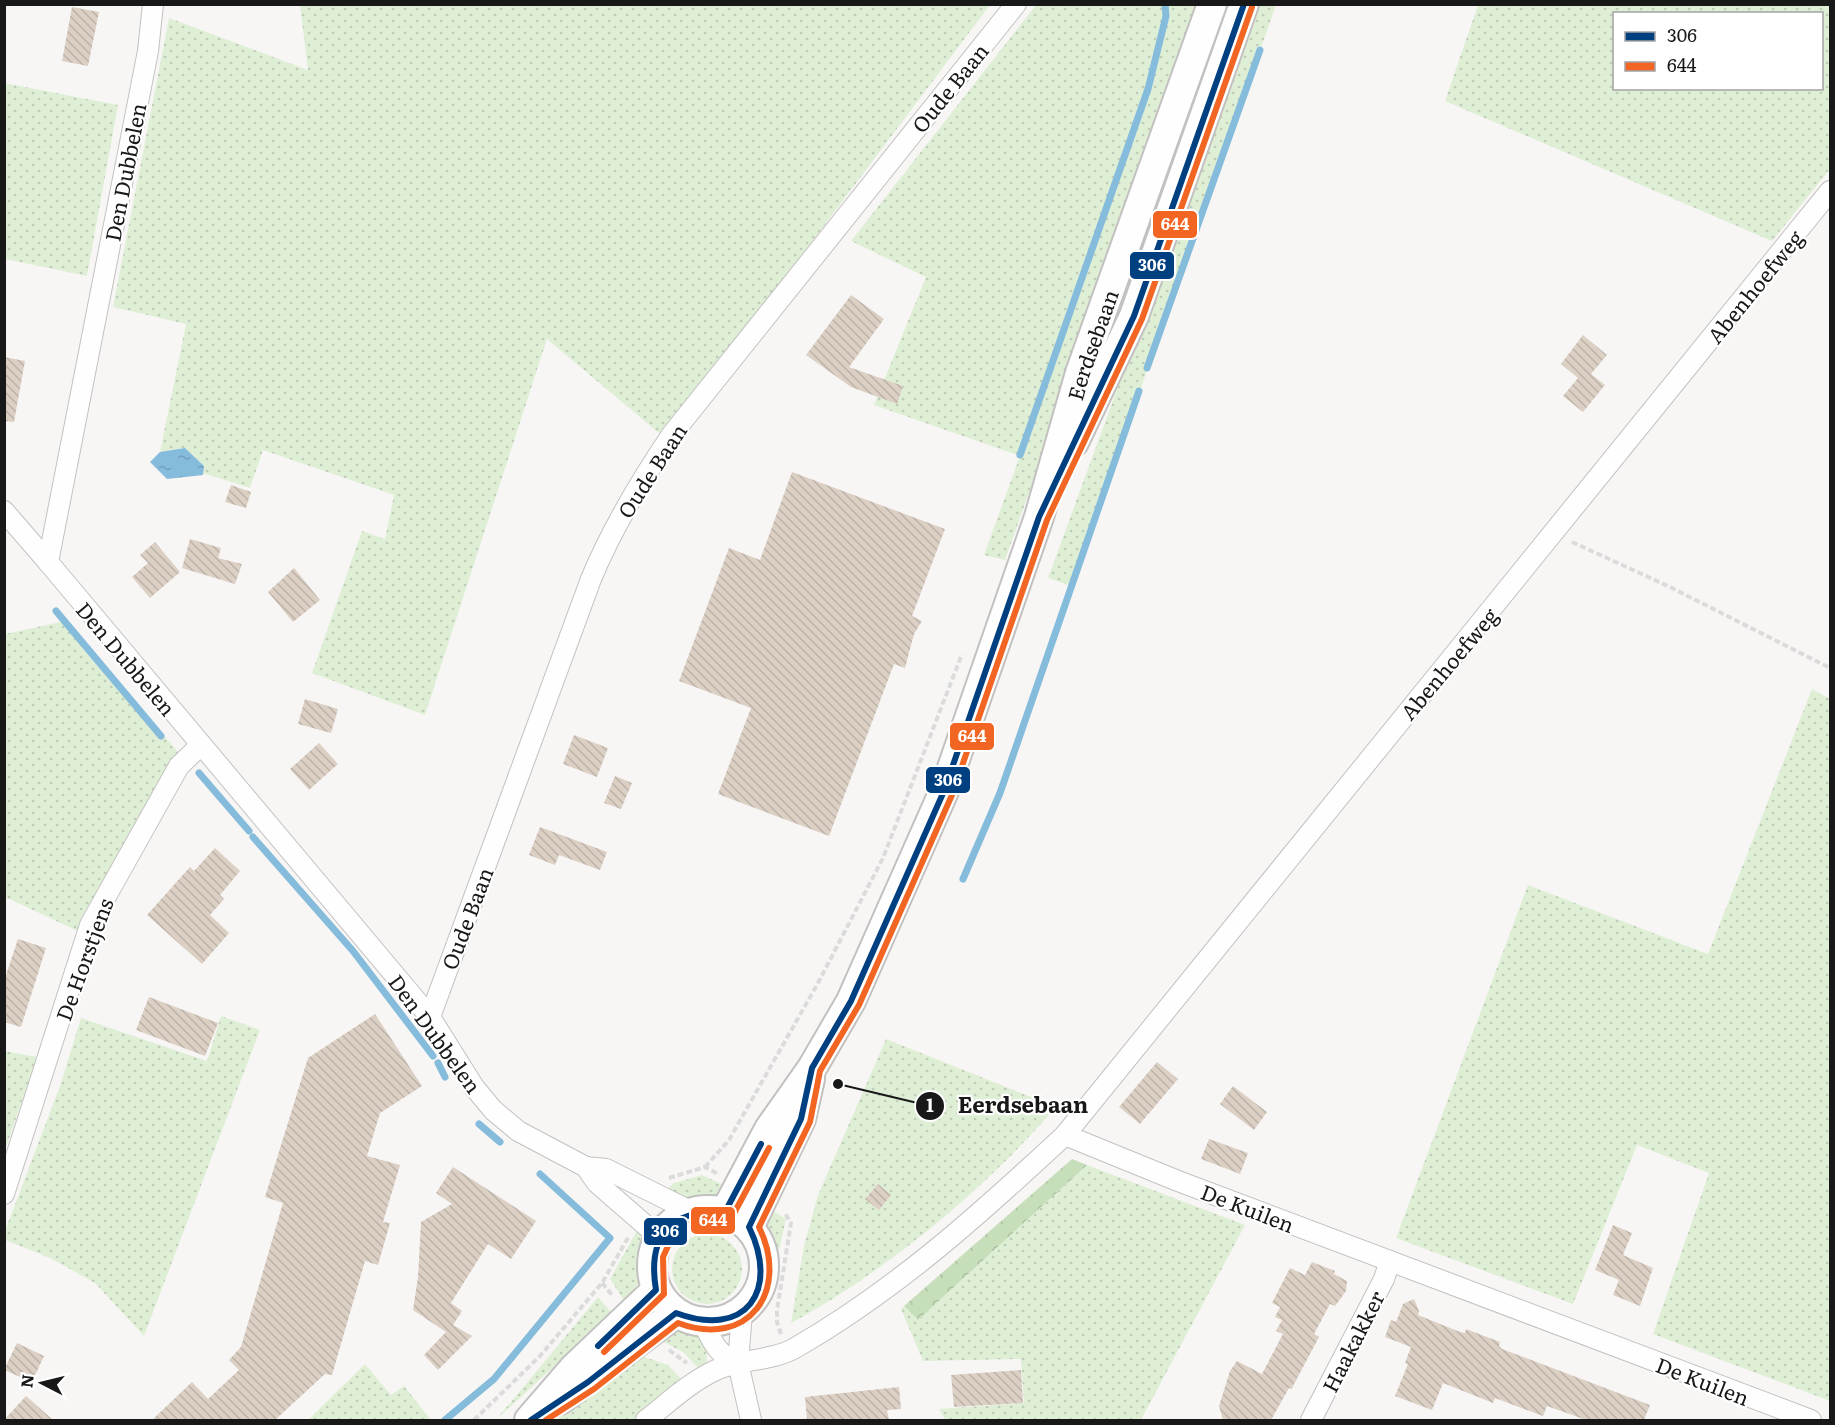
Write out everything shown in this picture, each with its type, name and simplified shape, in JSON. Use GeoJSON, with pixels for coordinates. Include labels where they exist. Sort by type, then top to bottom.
{"type":"FeatureCollection","features":[{"type":"Feature","properties":{"kind":"main road","name":"Eerdsebaan"},"geometry":{"type":"LineString","coordinates":[[725,1212],[772,1123],[812,1068],[850,1001],[944,791],[1039,517],[1080,373],[1212,4]]}},
{"type":"Feature","properties":{"kind":"main road","name":"Eerdsebaan"},"geometry":{"type":"LineString","coordinates":[[1039,517],[1134,316],[1244,4]]}},
{"type":"Feature","properties":{"kind":"main road","name":"Eerdsebaan"},"geometry":{"type":"LineString","coordinates":[[749,1227],[801,1119],[812,1068]]}},
{"type":"Feature","properties":{"kind":"main road"},"geometry":{"type":"LineString","coordinates":[[708,1210],[725,1212],[749,1227],[760,1244],[764,1262],[763,1281],[754,1298],[741,1312],[723,1321],[703,1323],[676,1313],[666,1305],[656,1290],[651,1272],[653,1254],[659,1237],[673,1222],[692,1212],[708,1210]]}},
{"type":"Feature","properties":{"kind":"main road"},"geometry":{"type":"LineString","coordinates":[[530,1420],[574,1368],[656,1290]]}},
{"type":"Feature","properties":{"kind":"main road"},"geometry":{"type":"LineString","coordinates":[[530,1420],[588,1382],[676,1313]]}},
{"type":"Feature","properties":{"kind":"street","name":"Den Dubbelen"},"geometry":{"type":"LineString","coordinates":[[153,4],[148,51],[48,562],[430,1017],[474,1087],[502,1119],[524,1135],[586,1167],[606,1169],[692,1212]]}},
{"type":"Feature","properties":{"kind":"street","name":"Oude Baan"},"geometry":{"type":"LineString","coordinates":[[430,1017],[591,579],[638,485],[673,433],[1016,4]]}},
{"type":"Feature","properties":{"kind":"street","name":"Abenhoefweg"},"geometry":{"type":"LineString","coordinates":[[1065,1135],[1830,191]]}},
{"type":"Feature","properties":{"kind":"street"},"geometry":{"type":"LineString","coordinates":[[4,511],[48,562]]}},
{"type":"Feature","properties":{"kind":"street","name":"De Horstjens"},"geometry":{"type":"LineString","coordinates":[[4,1194],[90,925],[179,766],[201,745]]}},
{"type":"Feature","properties":{"kind":"street"},"geometry":{"type":"LineString","coordinates":[[646,1420],[697,1381],[716,1370],[792,1350],[879,1295],[974,1220],[1065,1135]]}},
{"type":"Feature","properties":{"kind":"street","name":"De Kuilen"},"geometry":{"type":"LineString","coordinates":[[1065,1135],[1811,1420]]}},
{"type":"Feature","properties":{"kind":"street","name":"Den Dubbelen"},"geometry":{"type":"LineString","coordinates":[[586,1167],[597,1183],[659,1237]]}},
{"type":"Feature","properties":{"kind":"street","name":"Haakakker"},"geometry":{"type":"LineString","coordinates":[[1311,1420],[1384,1279],[1390,1261]]}},
{"type":"Feature","properties":{"kind":"street"},"geometry":{"type":"LineString","coordinates":[[741,1312],[738,1363],[751,1420]]}},
{"type":"Feature","properties":{"kind":"street"},"geometry":{"type":"LineString","coordinates":[[703,1323],[717,1349],[727,1359],[738,1363]]}},
{"type":"Feature","properties":{"kind":"path"},"geometry":{"type":"LineString","coordinates":[[1591,551],[1670,587],[1830,668]]}},
{"type":"Feature","properties":{"kind":"path"},"geometry":{"type":"LineString","coordinates":[[705,1167],[729,1140],[818,983],[883,858],[965,648]]}},
{"type":"Feature","properties":{"kind":"path"},"geometry":{"type":"LineString","coordinates":[[474,1420],[540,1356],[602,1283],[630,1234]]}},
{"type":"Feature","properties":{"kind":"green space"},"geometry":{"type":"Polygon","coordinates":[[[300,5],[990,5],[802,255],[660,434],[547,339],[425,715],[312,673],[362,531],[385,539],[394,495],[263,450],[250,488],[203,473],[204,466],[185,448],[160,452],[186,324],[113,307],[169,18],[308,70],[300,5]]]}},
{"type":"Feature","properties":{"kind":"green space"},"geometry":{"type":"Polygon","coordinates":[[[1036,5],[1197,5],[1117,245],[1005,560],[984,555],[1020,456],[874,405],[926,277],[851,241],[1036,5]]]}},
{"type":"Feature","properties":{"kind":"green space"},"geometry":{"type":"Polygon","coordinates":[[[1258,5],[1276,5],[1071,586],[1048,578],[1258,5]]]}},
{"type":"Feature","properties":{"kind":"green space"},"geometry":{"type":"Polygon","coordinates":[[[1478,5],[1830,5],[1830,169],[1772,241],[1445,101],[1478,5]]]}},
{"type":"Feature","properties":{"kind":"green space"},"geometry":{"type":"Polygon","coordinates":[[[4,83],[118,105],[87,276],[5,259],[4,83]]]}},
{"type":"Feature","properties":{"kind":"green space"},"geometry":{"type":"Polygon","coordinates":[[[65,621],[178,752],[101,885],[80,932],[5,897],[5,634],[65,621]]]}},
{"type":"Feature","properties":{"kind":"green space"},"geometry":{"type":"Polygon","coordinates":[[[1812,689],[1830,699],[1830,1401],[1653,1334],[1709,1173],[1637,1145],[1573,1304],[1396,1238],[1528,885],[1708,954],[1812,689]]]}},
{"type":"Feature","properties":{"kind":"green space"},"geometry":{"type":"Polygon","coordinates":[[[221,1016],[260,1030],[144,1336],[95,1283],[50,1258],[5,1240],[5,1231],[60,1086],[81,1018],[207,1061],[221,1016]]]}},
{"type":"Feature","properties":{"kind":"green space"},"geometry":{"type":"Polygon","coordinates":[[[886,1039],[1056,1107],[998,1168],[932,1227],[863,1279],[791,1323],[804,1246],[818,1195],[886,1039]]]}},
{"type":"Feature","properties":{"kind":"green space"},"geometry":{"type":"Polygon","coordinates":[[[4,1051],[37,1057],[5,1150],[4,1051]]]}},
{"type":"Feature","properties":{"kind":"green space"},"geometry":{"type":"Polygon","coordinates":[[[1072,1159],[1087,1165],[918,1320],[904,1306],[1072,1159]]]}},
{"type":"Feature","properties":{"kind":"green space"},"geometry":{"type":"Polygon","coordinates":[[[1087,1165],[1245,1225],[1141,1420],[945,1420],[939,1409],[1024,1403],[1021,1359],[923,1361],[901,1309],[904,1306],[918,1320],[1087,1165]]]}},
{"type":"Feature","properties":{"kind":"green space"},"geometry":{"type":"Polygon","coordinates":[[[702,1175],[728,1187],[716,1201],[693,1202],[665,1191],[674,1183],[702,1175]]]}},
{"type":"Feature","properties":{"kind":"green space"},"geometry":{"type":"Polygon","coordinates":[[[767,1207],[786,1219],[775,1268],[772,1245],[760,1226],[767,1207]]]}},
{"type":"Feature","properties":{"kind":"green space"},"geometry":{"type":"Polygon","coordinates":[[[639,1227],[643,1245],[641,1276],[637,1286],[624,1300],[610,1279],[639,1227]]]}},
{"type":"Feature","properties":{"kind":"green space"},"geometry":{"type":"Polygon","coordinates":[[[700,1234],[714,1234],[727,1240],[736,1249],[742,1262],[740,1282],[732,1294],[714,1304],[700,1304],[687,1298],[678,1289],[672,1276],[672,1262],[678,1249],[687,1240],[700,1234]]]}},
{"type":"Feature","properties":{"kind":"green space"},"geometry":{"type":"Polygon","coordinates":[[[598,1297],[612,1313],[496,1420],[598,1297]]]}},
{"type":"Feature","properties":{"kind":"green space"},"geometry":{"type":"Polygon","coordinates":[[[678,1328],[701,1335],[706,1347],[707,1362],[698,1368],[683,1352],[652,1336],[678,1328]]]}},
{"type":"Feature","properties":{"kind":"green space"},"geometry":{"type":"Polygon","coordinates":[[[633,1353],[668,1365],[683,1381],[633,1420],[552,1420],[633,1353]]]}},
{"type":"Feature","properties":{"kind":"green space"},"geometry":{"type":"Polygon","coordinates":[[[365,1364],[391,1395],[404,1386],[431,1420],[308,1420],[365,1364]]]}},
{"type":"Feature","properties":{"kind":"water"},"geometry":{"type":"Polygon","coordinates":[[[185,448],[204,466],[203,475],[167,479],[150,462],[160,452],[185,448]]]}},
{"type":"Feature","properties":{"kind":"building"},"geometry":{"type":"Polygon","coordinates":[[[72,7],[99,12],[88,66],[62,61],[72,7]]]}},
{"type":"Feature","properties":{"kind":"building"},"geometry":{"type":"Polygon","coordinates":[[[851,295],[884,319],[849,367],[903,386],[897,404],[851,387],[806,355],[851,295]]]}},
{"type":"Feature","properties":{"kind":"building"},"geometry":{"type":"Polygon","coordinates":[[[1583,335],[1607,355],[1591,374],[1605,385],[1583,412],[1563,396],[1578,378],[1561,364],[1583,335]]]}},
{"type":"Feature","properties":{"kind":"building"},"geometry":{"type":"Polygon","coordinates":[[[4,357],[25,361],[14,422],[4,421],[4,357]]]}},
{"type":"Feature","properties":{"kind":"building"},"geometry":{"type":"Polygon","coordinates":[[[792,472],[945,529],[912,616],[922,621],[914,634],[905,668],[894,664],[829,836],[718,794],[751,708],[679,681],[729,548],[760,560],[792,472]]]}},
{"type":"Feature","properties":{"kind":"building"},"geometry":{"type":"Polygon","coordinates":[[[231,485],[251,492],[246,508],[225,502],[231,485]]]}},
{"type":"Feature","properties":{"kind":"building"},"geometry":{"type":"Polygon","coordinates":[[[190,539],[221,548],[218,558],[242,564],[235,584],[182,568],[190,539]]]}},
{"type":"Feature","properties":{"kind":"building"},"geometry":{"type":"Polygon","coordinates":[[[155,542],[180,572],[150,598],[132,577],[148,563],[140,555],[155,542]]]}},
{"type":"Feature","properties":{"kind":"building"},"geometry":{"type":"Polygon","coordinates":[[[294,568],[320,600],[293,622],[268,592],[294,568]]]}},
{"type":"Feature","properties":{"kind":"building"},"geometry":{"type":"Polygon","coordinates":[[[305,699],[338,709],[331,733],[298,724],[305,699]]]}},
{"type":"Feature","properties":{"kind":"building"},"geometry":{"type":"Polygon","coordinates":[[[574,735],[608,748],[597,777],[563,764],[574,735]]]}},
{"type":"Feature","properties":{"kind":"building"},"geometry":{"type":"Polygon","coordinates":[[[319,743],[338,764],[309,790],[290,769],[319,743]]]}},
{"type":"Feature","properties":{"kind":"building"},"geometry":{"type":"Polygon","coordinates":[[[615,776],[632,783],[621,809],[604,803],[615,776]]]}},
{"type":"Feature","properties":{"kind":"building"},"geometry":{"type":"Polygon","coordinates":[[[540,827],[607,852],[600,870],[559,855],[555,865],[529,855],[540,827]]]}},
{"type":"Feature","properties":{"kind":"building"},"geometry":{"type":"Polygon","coordinates":[[[215,848],[240,871],[220,895],[224,899],[210,915],[229,933],[202,964],[147,915],[190,867],[194,871],[215,848]]]}},
{"type":"Feature","properties":{"kind":"building"},"geometry":{"type":"Polygon","coordinates":[[[18,939],[46,948],[21,1027],[4,1022],[4,981],[18,939]]]}},
{"type":"Feature","properties":{"kind":"building"},"geometry":{"type":"Polygon","coordinates":[[[149,997],[218,1023],[205,1056],[136,1030],[149,997]]]}},
{"type":"Feature","properties":{"kind":"building"},"geometry":{"type":"Polygon","coordinates":[[[375,1014],[422,1086],[380,1113],[367,1156],[400,1165],[383,1222],[390,1223],[378,1265],[365,1261],[332,1375],[325,1374],[275,1420],[152,1420],[192,1382],[208,1399],[239,1370],[229,1360],[241,1347],[283,1203],[265,1197],[308,1058],[375,1014]]]}},
{"type":"Feature","properties":{"kind":"building"},"geometry":{"type":"Polygon","coordinates":[[[1157,1062],[1178,1079],[1140,1124],[1119,1107],[1157,1062]]]}},
{"type":"Feature","properties":{"kind":"building"},"geometry":{"type":"Polygon","coordinates":[[[1233,1086],[1267,1112],[1254,1130],[1220,1104],[1233,1086]]]}},
{"type":"Feature","properties":{"kind":"building"},"geometry":{"type":"Polygon","coordinates":[[[1209,1139],[1248,1153],[1240,1174],[1201,1159],[1209,1139]]]}},
{"type":"Feature","properties":{"kind":"building"},"geometry":{"type":"Polygon","coordinates":[[[453,1167],[536,1221],[511,1259],[488,1244],[451,1303],[462,1311],[453,1325],[472,1336],[438,1370],[424,1355],[446,1332],[413,1310],[418,1277],[421,1222],[452,1204],[436,1193],[453,1167]]]}},
{"type":"Feature","properties":{"kind":"building"},"geometry":{"type":"Polygon","coordinates":[[[878,1184],[891,1195],[879,1210],[865,1199],[878,1184]]]}},
{"type":"Feature","properties":{"kind":"building"},"geometry":{"type":"Polygon","coordinates":[[[1613,1225],[1632,1233],[1623,1255],[1653,1268],[1640,1306],[1613,1295],[1619,1280],[1595,1270],[1613,1225]]]}},
{"type":"Feature","properties":{"kind":"building"},"geometry":{"type":"Polygon","coordinates":[[[1312,1262],[1335,1271],[1334,1274],[1347,1281],[1346,1291],[1335,1306],[1330,1304],[1314,1334],[1319,1337],[1292,1389],[1289,1388],[1271,1420],[1223,1420],[1219,1406],[1230,1371],[1237,1361],[1262,1374],[1283,1334],[1276,1331],[1282,1320],[1275,1317],[1280,1307],[1272,1303],[1290,1268],[1305,1275],[1312,1262]]]}},
{"type":"Feature","properties":{"kind":"building"},"geometry":{"type":"Polygon","coordinates":[[[1414,1299],[1419,1311],[1418,1315],[1460,1332],[1465,1333],[1466,1329],[1500,1342],[1499,1346],[1502,1349],[1650,1405],[1644,1420],[1586,1420],[1547,1406],[1543,1416],[1495,1398],[1493,1403],[1443,1383],[1432,1410],[1395,1396],[1408,1364],[1405,1363],[1411,1347],[1385,1337],[1391,1320],[1396,1322],[1403,1304],[1414,1299]]]}},
{"type":"Feature","properties":{"kind":"building"},"geometry":{"type":"Polygon","coordinates":[[[17,1343],[44,1356],[32,1382],[4,1370],[17,1343]]]}},
{"type":"Feature","properties":{"kind":"building"},"geometry":{"type":"Polygon","coordinates":[[[1021,1370],[1023,1403],[954,1407],[951,1375],[1021,1370]]]}},
{"type":"Feature","properties":{"kind":"building"},"geometry":{"type":"Polygon","coordinates":[[[899,1387],[901,1409],[887,1410],[889,1420],[807,1420],[805,1397],[899,1387]]]}},
{"type":"Feature","properties":{"kind":"building"},"geometry":{"type":"Polygon","coordinates":[[[26,1396],[53,1420],[4,1420],[26,1396]]]}},
{"type":"Feature","properties":{"kind":"waterway"},"geometry":{"type":"LineString","coordinates":[[1020,455],[1148,89],[1166,16],[1165,4]]}},
{"type":"Feature","properties":{"kind":"waterway"},"geometry":{"type":"LineString","coordinates":[[1147,368],[1260,50]]}},
{"type":"Feature","properties":{"kind":"waterway"},"geometry":{"type":"LineString","coordinates":[[963,879],[1000,793],[1139,391]]}},
{"type":"Feature","properties":{"kind":"waterway"},"geometry":{"type":"LineString","coordinates":[[56,611],[161,736]]}},
{"type":"Feature","properties":{"kind":"waterway"},"geometry":{"type":"LineString","coordinates":[[199,773],[249,831]]}},
{"type":"Feature","properties":{"kind":"waterway"},"geometry":{"type":"LineString","coordinates":[[253,837],[353,951],[433,1056]]}},
{"type":"Feature","properties":{"kind":"waterway"},"geometry":{"type":"LineString","coordinates":[[438,1063],[445,1077]]}},
{"type":"Feature","properties":{"kind":"waterway"},"geometry":{"type":"LineString","coordinates":[[479,1124],[500,1142]]}},
{"type":"Feature","properties":{"kind":"waterway"},"geometry":{"type":"LineString","coordinates":[[445,1420],[494,1379],[610,1238],[540,1174]]}},
{"type":"Feature","properties":{"kind":"transit line","name":"306"},"geometry":{"type":"LineString","coordinates":[[531,1420],[588,1382],[676,1313],[701,1319],[721,1320],[738,1314],[750,1304],[758,1289],[761,1271],[758,1250],[749,1227],[801,1119],[812,1068],[851,1001],[944,791],[1039,517],[1134,316],[1244,4]]}},
{"type":"Feature","properties":{"kind":"transit line","name":"644"},"geometry":{"type":"LineString","coordinates":[[546,1420],[594,1389],[678,1323],[703,1329],[725,1328],[743,1321],[757,1309],[766,1292],[769,1273],[767,1251],[759,1227],[810,1122],[820,1071],[859,1005],[952,795],[1047,520],[1142,319],[1252,7]]}},
{"type":"Feature","properties":{"kind":"transit line","name":"306"},"geometry":{"type":"LineString","coordinates":[[598,1346],[656,1290],[655,1255],[659,1241],[666,1230],[677,1221],[690,1215],[725,1212],[761,1144]]}},
{"type":"Feature","properties":{"kind":"transit line","name":"644"},"geometry":{"type":"LineString","coordinates":[[604,1352],[664,1294],[663,1257],[673,1235],[693,1222],[731,1219],[769,1148]]}},
{"type":"Feature","properties":{"kind":"place","name":"Eerdsebaan"},"geometry":{"type":"Point","coordinates":[838,1084]}}]}
